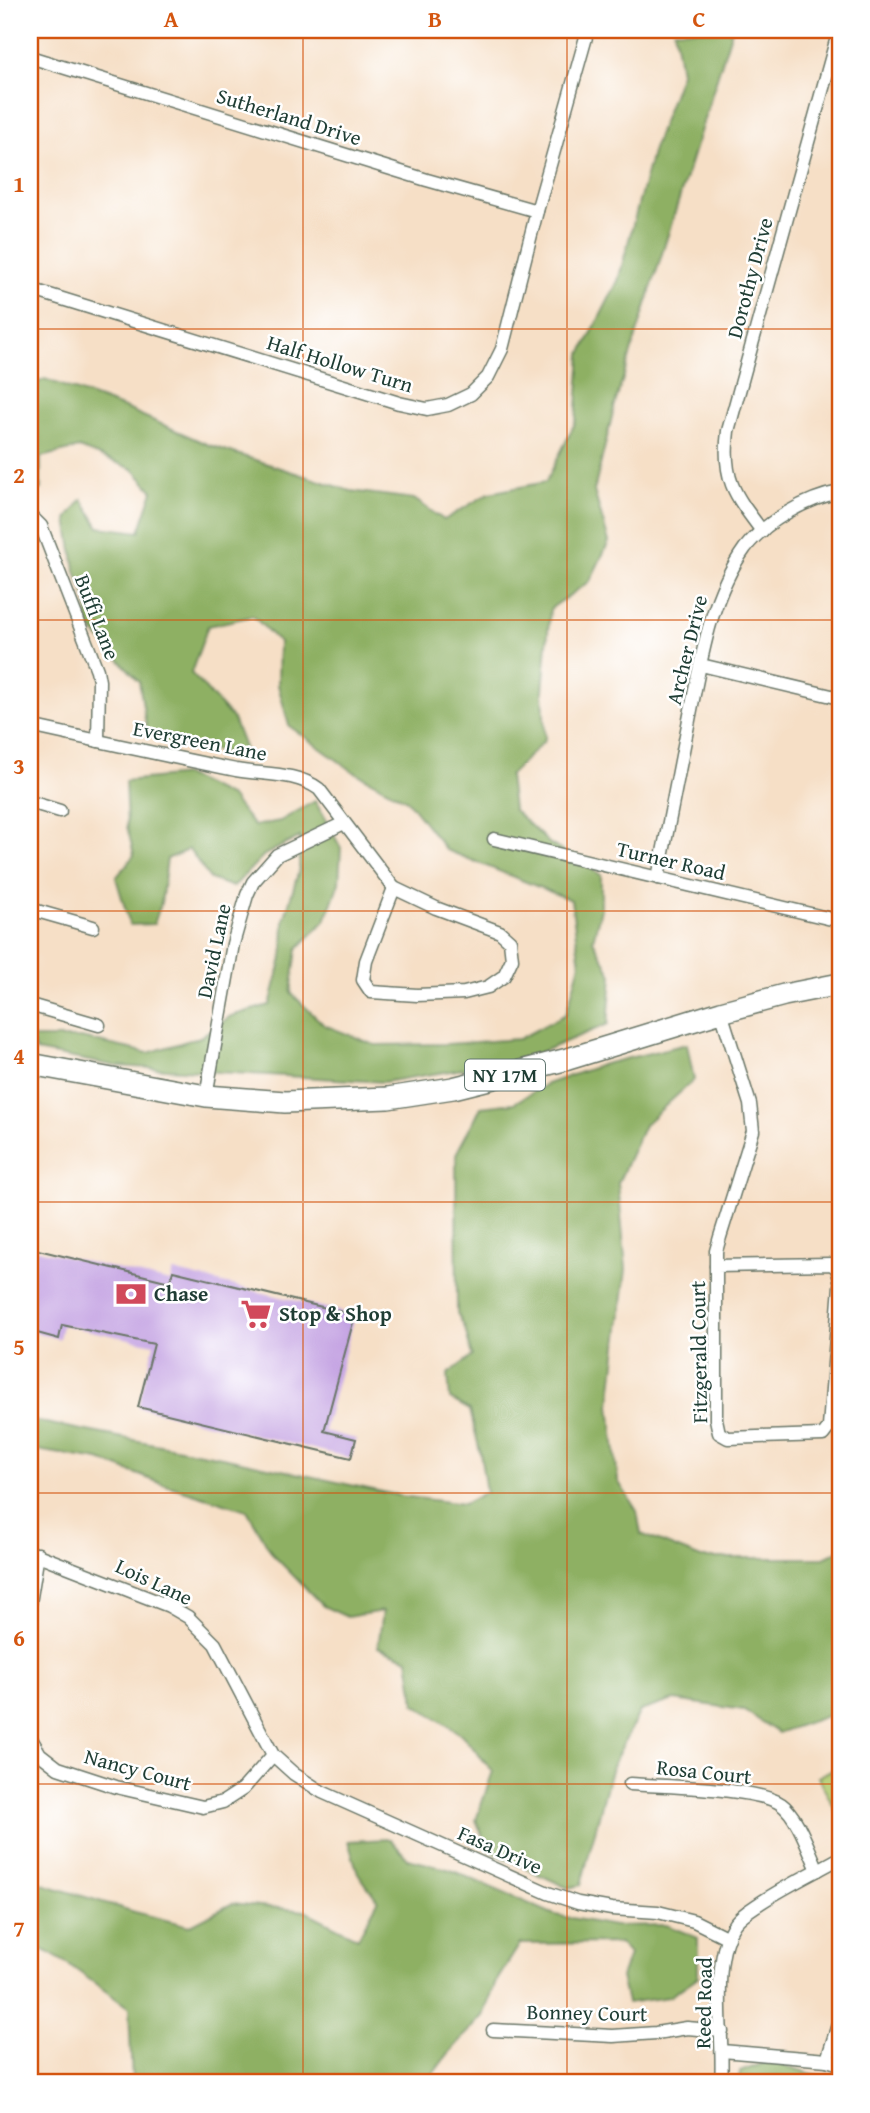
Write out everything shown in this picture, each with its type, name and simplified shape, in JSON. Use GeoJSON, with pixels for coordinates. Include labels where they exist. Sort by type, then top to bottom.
{"type":"FeatureCollection","features":[{"type":"Feature","properties":{"kind":"main road","name":"NY 17M"},"geometry":{"type":"LineString","coordinates":[[30,1064],[206,1096],[285,1102],[388,1098],[453,1088],[568,1059],[721,1012],[784,995],[840,984]]}},
{"type":"Feature","properties":{"kind":"street","name":"Half Hollow Turn"},"geometry":{"type":"LineString","coordinates":[[30,289],[399,403],[427,409],[448,405],[471,394],[488,377],[502,349],[537,211],[588,30]]}},
{"type":"Feature","properties":{"kind":"street","name":"Dorothy Drive"},"geometry":{"type":"LineString","coordinates":[[762,531],[742,505],[727,474],[725,455],[728,431],[839,30]]}},
{"type":"Feature","properties":{"kind":"street","name":"Sutherland Drive"},"geometry":{"type":"LineString","coordinates":[[30,57],[427,180],[537,211]]}},
{"type":"Feature","properties":{"kind":"street","name":"Archer Drive"},"geometry":{"type":"LineString","coordinates":[[658,878],[701,665],[716,606],[734,564],[747,545],[779,517],[792,509],[840,492]]}},
{"type":"Feature","properties":{"kind":"street","name":"Buffi Lane"},"geometry":{"type":"LineString","coordinates":[[30,515],[41,526],[97,670],[99,741]]}},
{"type":"Feature","properties":{"kind":"street"},"geometry":{"type":"LineString","coordinates":[[701,665],[840,698]]}},
{"type":"Feature","properties":{"kind":"street","name":"Evergreen Lane"},"geometry":{"type":"LineString","coordinates":[[30,726],[239,770],[310,782],[319,789],[394,888]]}},
{"type":"Feature","properties":{"kind":"street"},"geometry":{"type":"LineString","coordinates":[[30,802],[60,811]]}},
{"type":"Feature","properties":{"kind":"street","name":"David Lane"},"geometry":{"type":"LineString","coordinates":[[206,1096],[233,944],[253,882],[277,855],[344,823]]}},
{"type":"Feature","properties":{"kind":"street","name":"Turner Road"},"geometry":{"type":"LineString","coordinates":[[494,839],[840,921]]}},
{"type":"Feature","properties":{"kind":"street"},"geometry":{"type":"LineString","coordinates":[[394,888],[436,908],[500,932],[510,941],[512,958],[504,976],[488,988],[464,993],[417,995],[371,992],[363,980],[366,961],[394,888]]}},
{"type":"Feature","properties":{"kind":"street"},"geometry":{"type":"LineString","coordinates":[[30,909],[93,927]]}},
{"type":"Feature","properties":{"kind":"street"},"geometry":{"type":"LineString","coordinates":[[30,1005],[99,1025]]}},
{"type":"Feature","properties":{"kind":"street","name":"Fitzgerald Court"},"geometry":{"type":"LineString","coordinates":[[721,1012],[750,1104],[753,1132],[716,1251],[716,1419],[719,1433],[728,1438],[823,1435],[829,1427],[840,1286]]}},
{"type":"Feature","properties":{"kind":"street","name":"Fitzgerald Court"},"geometry":{"type":"LineString","coordinates":[[716,1266],[831,1264],[837,1268],[840,1280]]}},
{"type":"Feature","properties":{"kind":"street"},"geometry":{"type":"LineString","coordinates":[[30,1603],[34,1553]]}},
{"type":"Feature","properties":{"kind":"street","name":"Lois Lane"},"geometry":{"type":"LineString","coordinates":[[34,1553],[169,1605],[188,1617],[215,1644],[273,1755]]}},
{"type":"Feature","properties":{"kind":"street","name":"Nancy Court"},"geometry":{"type":"LineString","coordinates":[[30,1737],[40,1754],[58,1768],[116,1787],[203,1807],[222,1802],[243,1789],[273,1755]]}},
{"type":"Feature","properties":{"kind":"street","name":"Fasa Drive"},"geometry":{"type":"LineString","coordinates":[[273,1755],[293,1774],[322,1792],[548,1893],[578,1903],[612,1909],[658,1912],[694,1921],[727,1938]]}},
{"type":"Feature","properties":{"kind":"street","name":"Rosa Court"},"geometry":{"type":"LineString","coordinates":[[631,1784],[729,1791],[781,1804],[794,1819],[818,1870]]}},
{"type":"Feature","properties":{"kind":"street","name":"Reed Road"},"geometry":{"type":"LineString","coordinates":[[721,2083],[721,1972],[727,1938],[744,1913],[787,1885],[840,1858]]}},
{"type":"Feature","properties":{"kind":"street"},"geometry":{"type":"LineString","coordinates":[[722,2051],[834,2062],[840,2018]]}},
{"type":"Feature","properties":{"kind":"street","name":"Bonney Court"},"geometry":{"type":"LineString","coordinates":[[493,2030],[613,2036],[687,2028],[722,2031]]}},
{"type":"Feature","properties":{"kind":"green space"},"geometry":{"type":"Polygon","coordinates":[[[674,30],[732,30],[615,404],[594,491],[609,542],[590,581],[550,609],[543,691],[545,740],[509,776],[513,809],[549,843],[601,875],[601,909],[593,940],[612,975],[608,1024],[524,1059],[384,1082],[116,1066],[36,1051],[30,1038],[81,1038],[148,1053],[200,1037],[231,1016],[270,1005],[283,954],[284,920],[299,870],[300,837],[264,855],[233,887],[210,879],[189,849],[167,859],[161,903],[154,924],[130,925],[116,878],[134,855],[127,826],[125,781],[185,775],[231,797],[254,826],[280,821],[315,801],[341,848],[339,883],[325,921],[297,949],[291,993],[324,1025],[375,1045],[447,1044],[519,1039],[566,1014],[580,964],[571,900],[446,850],[407,800],[354,772],[289,726],[278,685],[279,642],[253,616],[208,626],[191,673],[233,719],[247,755],[164,743],[147,732],[139,681],[88,626],[87,600],[75,569],[67,519],[82,499],[99,527],[139,532],[153,491],[133,469],[79,448],[41,457],[41,489],[30,494],[30,386],[45,379],[127,409],[209,445],[351,491],[414,499],[444,520],[489,493],[546,482],[576,421],[581,354],[618,281],[653,149],[681,73],[674,30]]]}},
{"type":"Feature","properties":{"kind":"green space"},"geometry":{"type":"Polygon","coordinates":[[[687,1044],[694,1080],[644,1125],[618,1183],[626,1269],[610,1405],[618,1481],[637,1511],[641,1534],[701,1558],[824,1558],[840,1550],[840,1709],[836,1713],[778,1733],[744,1710],[674,1700],[640,1711],[612,1766],[581,1885],[568,1888],[489,1851],[476,1820],[493,1771],[462,1735],[415,1704],[408,1659],[378,1647],[383,1611],[347,1617],[323,1606],[272,1554],[247,1510],[163,1484],[99,1460],[30,1449],[30,1420],[227,1458],[401,1496],[464,1504],[486,1492],[470,1410],[450,1399],[448,1374],[472,1356],[465,1328],[457,1313],[456,1154],[481,1107],[514,1103],[547,1084],[604,1064],[687,1044]]]}},
{"type":"Feature","properties":{"kind":"green space"},"geometry":{"type":"Polygon","coordinates":[[[840,1765],[840,1817],[839,1817],[818,1777],[840,1765]]]}},
{"type":"Feature","properties":{"kind":"green space"},"geometry":{"type":"Polygon","coordinates":[[[390,1839],[408,1859],[451,1870],[555,1915],[614,1926],[666,1925],[698,1938],[698,1977],[669,1997],[627,2003],[621,1977],[629,1955],[620,1943],[520,1944],[496,1982],[483,2016],[426,2083],[132,2083],[129,2008],[68,1964],[30,1942],[30,1880],[189,1926],[233,1903],[305,1911],[358,1938],[378,1901],[358,1873],[348,1841],[390,1839]]]}},
{"type":"Feature","properties":{"kind":"green space"},"geometry":{"type":"Polygon","coordinates":[[[769,2061],[840,2083],[738,2083],[740,2072],[769,2061]]]}},
{"type":"Feature","properties":{"kind":"building"},"geometry":{"type":"Polygon","coordinates":[[[30,1248],[170,1282],[173,1271],[355,1315],[324,1431],[356,1439],[351,1458],[138,1407],[154,1344],[62,1325],[59,1339],[30,1331],[30,1248]]]}},
{"type":"Feature","properties":{"kind":"place","name":"Chase"},"geometry":{"type":"Point","coordinates":[131,1294]}},
{"type":"Feature","properties":{"kind":"place","name":"Stop & Shop"},"geometry":{"type":"Point","coordinates":[256,1314]}}]}
